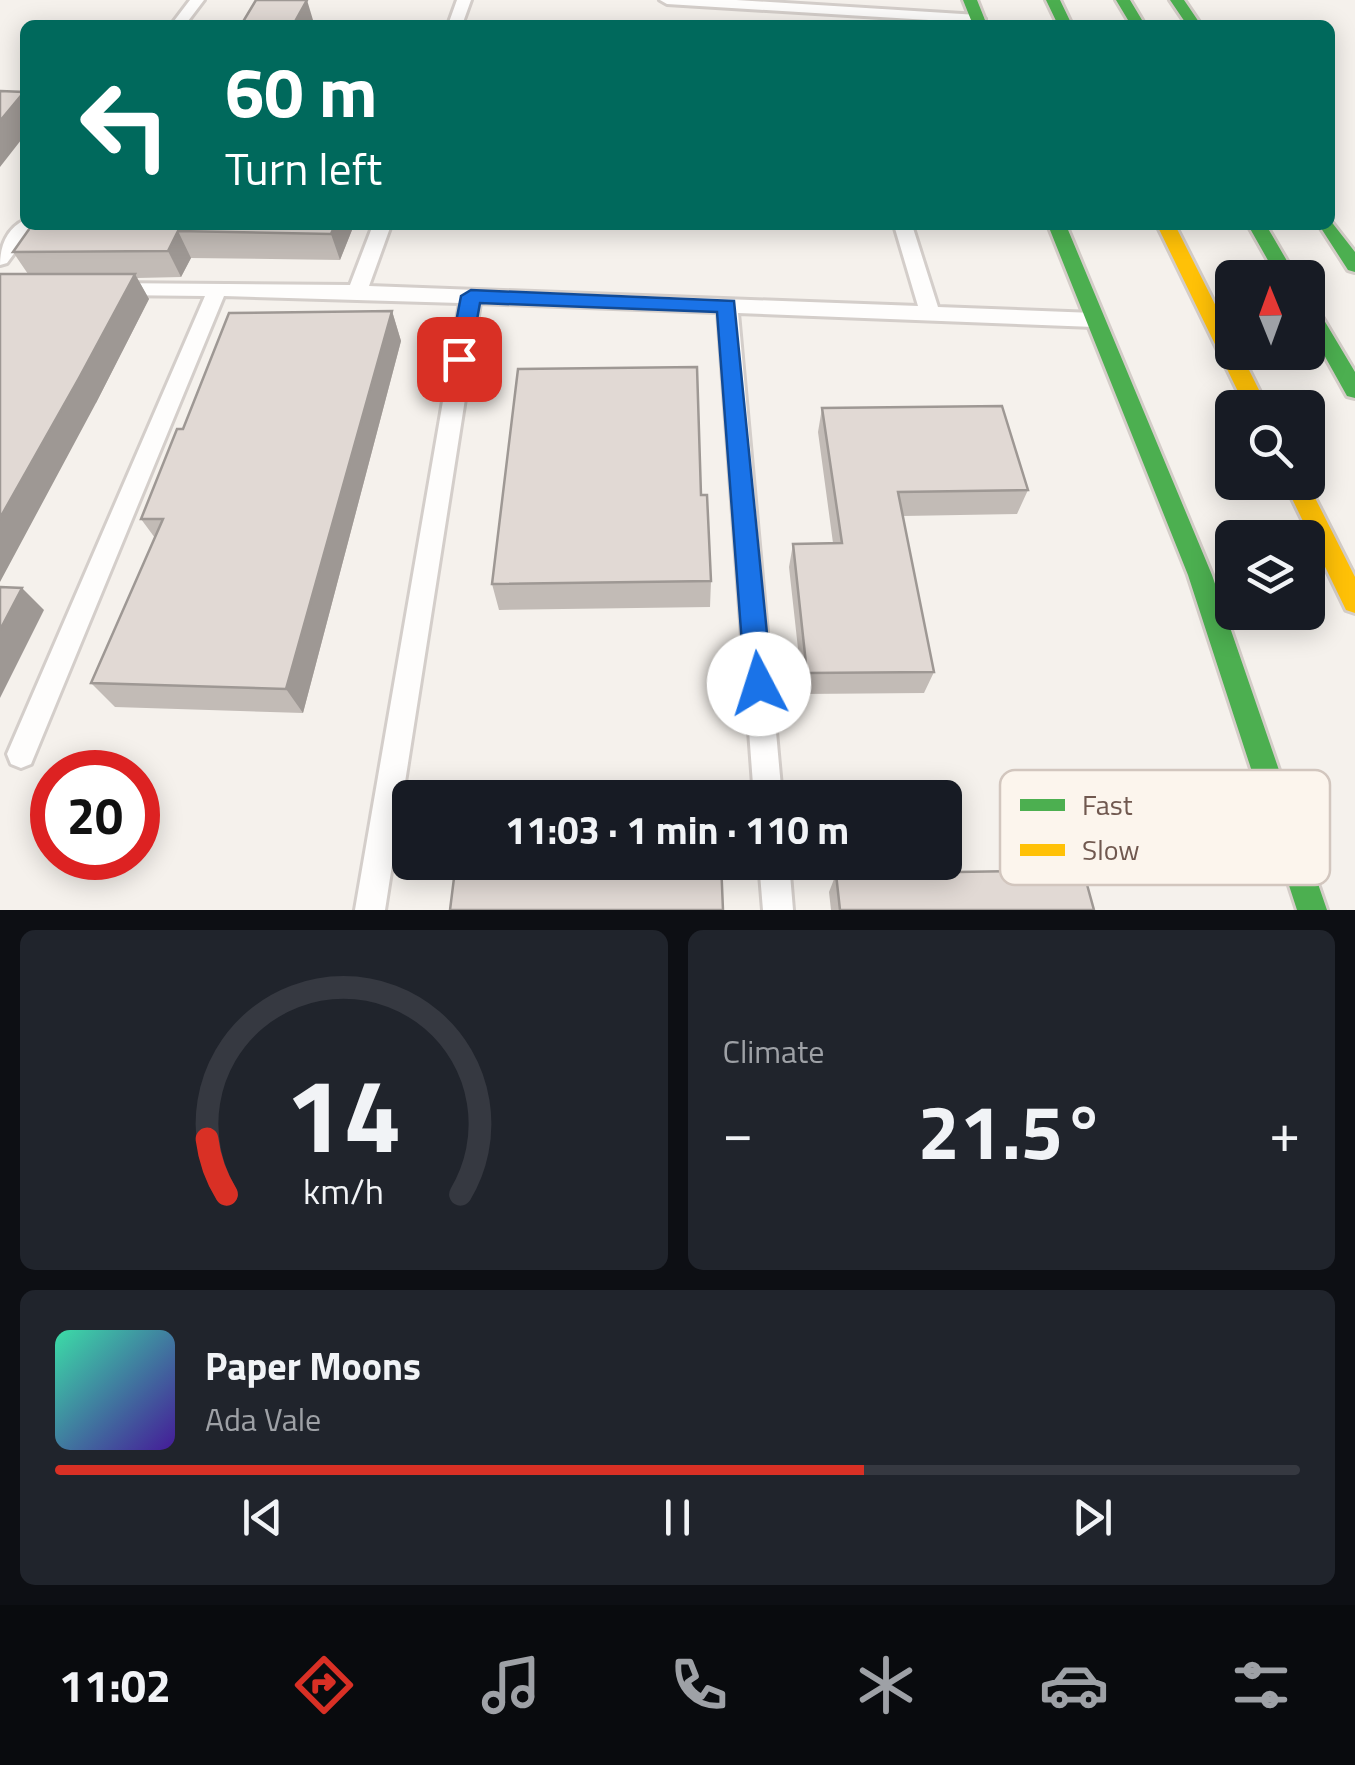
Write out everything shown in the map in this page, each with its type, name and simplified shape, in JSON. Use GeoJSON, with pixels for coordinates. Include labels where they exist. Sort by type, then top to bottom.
{"type":"FeatureCollection","features":[{"type":"Feature","properties":{"kind":"main road"},"geometry":{"type":"LineString","coordinates":[[1060,230],[1200,575],[1265,770]]}},
{"type":"Feature","properties":{"kind":"main road"},"geometry":{"type":"LineString","coordinates":[[1168,230],[1248,390]]}},
{"type":"Feature","properties":{"kind":"main road"},"geometry":{"type":"LineString","coordinates":[[1260,230],[1277,260]]}},
{"type":"Feature","properties":{"kind":"main road"},"geometry":{"type":"LineString","coordinates":[[1331,230],[1355,266]]}},
{"type":"Feature","properties":{"kind":"main road"},"geometry":{"type":"LineString","coordinates":[[1325,339],[1355,390]]}},
{"type":"Feature","properties":{"kind":"main road"},"geometry":{"type":"LineString","coordinates":[[1304,500],[1355,602]]}},
{"type":"Feature","properties":{"kind":"main road"},"geometry":{"type":"LineString","coordinates":[[1304,885],[1312,910]]}},
{"type":"Feature","properties":{"kind":"lane"},"geometry":{"type":"LineString","coordinates":[[182,20],[197,0]]}},
{"type":"Feature","properties":{"kind":"lane"},"geometry":{"type":"LineString","coordinates":[[667,0],[976,15]]}},
{"type":"Feature","properties":{"kind":"lane"},"geometry":{"type":"LineString","coordinates":[[0,259],[22,230]]}},
{"type":"Feature","properties":{"kind":"lane"},"geometry":{"type":"LineString","coordinates":[[358,292],[380,230]]}},
{"type":"Feature","properties":{"kind":"lane"},"geometry":{"type":"LineString","coordinates":[[904,230],[930,314]]}},
{"type":"Feature","properties":{"kind":"lane"},"geometry":{"type":"LineString","coordinates":[[99,288],[358,292],[1094,320]]}},
{"type":"Feature","properties":{"kind":"lane"},"geometry":{"type":"LineString","coordinates":[[21,754],[218,288]]}},
{"type":"Feature","properties":{"kind":"lane"},"geometry":{"type":"LineString","coordinates":[[370,910],[471,296]]}},
{"type":"Feature","properties":{"kind":"lane"},"geometry":{"type":"LineString","coordinates":[[726,306],[766,780]]}},
{"type":"Feature","properties":{"kind":"lane"},"geometry":{"type":"LineString","coordinates":[[776,880],[778,910]]}},
{"type":"Feature","properties":{"kind":"building"},"geometry":{"type":"Polygon","coordinates":[[[256,0],[307,0],[296,20],[244,20],[256,0]]]}},
{"type":"Feature","properties":{"kind":"building"},"geometry":{"type":"Polygon","coordinates":[[[0,91],[20,92],[20,97],[0,121],[0,91]]]}},
{"type":"Feature","properties":{"kind":"building"},"geometry":{"type":"Polygon","coordinates":[[[28,230],[333,230],[331,234],[178,231],[168,251],[13,252],[28,230]]]}},
{"type":"Feature","properties":{"kind":"building"},"geometry":{"type":"Polygon","coordinates":[[[0,274],[135,274],[0,518],[0,274]]]}},
{"type":"Feature","properties":{"kind":"building"},"geometry":{"type":"Polygon","coordinates":[[[392,311],[286,689],[91,683],[163,519],[141,519],[177,429],[183,429],[229,313],[392,311]]]}},
{"type":"Feature","properties":{"kind":"building"},"geometry":{"type":"Polygon","coordinates":[[[697,367],[701,495],[707,495],[711,581],[492,584],[518,369],[697,367]]]}},
{"type":"Feature","properties":{"kind":"building"},"geometry":{"type":"Polygon","coordinates":[[[1002,406],[1028,490],[898,492],[934,672],[807,673],[793,544],[842,543],[822,408],[1002,406]]]}},
{"type":"Feature","properties":{"kind":"building"},"geometry":{"type":"Polygon","coordinates":[[[0,587],[22,588],[0,630],[0,587]]]}},
{"type":"Feature","properties":{"kind":"building"},"geometry":{"type":"Polygon","coordinates":[[[1000,871],[1000,885],[1087,885],[1094,910],[840,910],[837,880],[962,880],[962,872],[1000,871]]]}},
{"type":"Feature","properties":{"kind":"building"},"geometry":{"type":"Polygon","coordinates":[[[454,880],[722,880],[723,910],[450,910],[454,880]]]}},
{"type":"Feature","properties":{"kind":"traffic: fast"},"geometry":{"type":"LineString","coordinates":[[970,0],[978,20]]}},
{"type":"Feature","properties":{"kind":"traffic: fast"},"geometry":{"type":"LineString","coordinates":[[1053,0],[1063,20]]}},
{"type":"Feature","properties":{"kind":"traffic: fast"},"geometry":{"type":"LineString","coordinates":[[1123,0],[1135,20]]}},
{"type":"Feature","properties":{"kind":"traffic: fast"},"geometry":{"type":"LineString","coordinates":[[1177,0],[1191,20]]}},
{"type":"Feature","properties":{"kind":"traffic: fast"},"geometry":{"type":"LineString","coordinates":[[1059,230],[1200,575],[1265,770]]}},
{"type":"Feature","properties":{"kind":"traffic: fast"},"geometry":{"type":"LineString","coordinates":[[1260,230],[1277,260]]}},
{"type":"Feature","properties":{"kind":"traffic: fast"},"geometry":{"type":"LineString","coordinates":[[1331,230],[1355,266]]}},
{"type":"Feature","properties":{"kind":"traffic: fast"},"geometry":{"type":"LineString","coordinates":[[1325,339],[1355,390]]}},
{"type":"Feature","properties":{"kind":"traffic: fast"},"geometry":{"type":"LineString","coordinates":[[1304,885],[1312,910]]}},
{"type":"Feature","properties":{"kind":"traffic: slow"},"geometry":{"type":"LineString","coordinates":[[1168,230],[1248,390]]}},
{"type":"Feature","properties":{"kind":"traffic: slow"},"geometry":{"type":"LineString","coordinates":[[1304,500],[1355,602]]}},
{"type":"Feature","properties":{"kind":"route"},"geometry":{"type":"LineString","coordinates":[[459,359],[471,296],[726,306],[759,684]]}}]}
